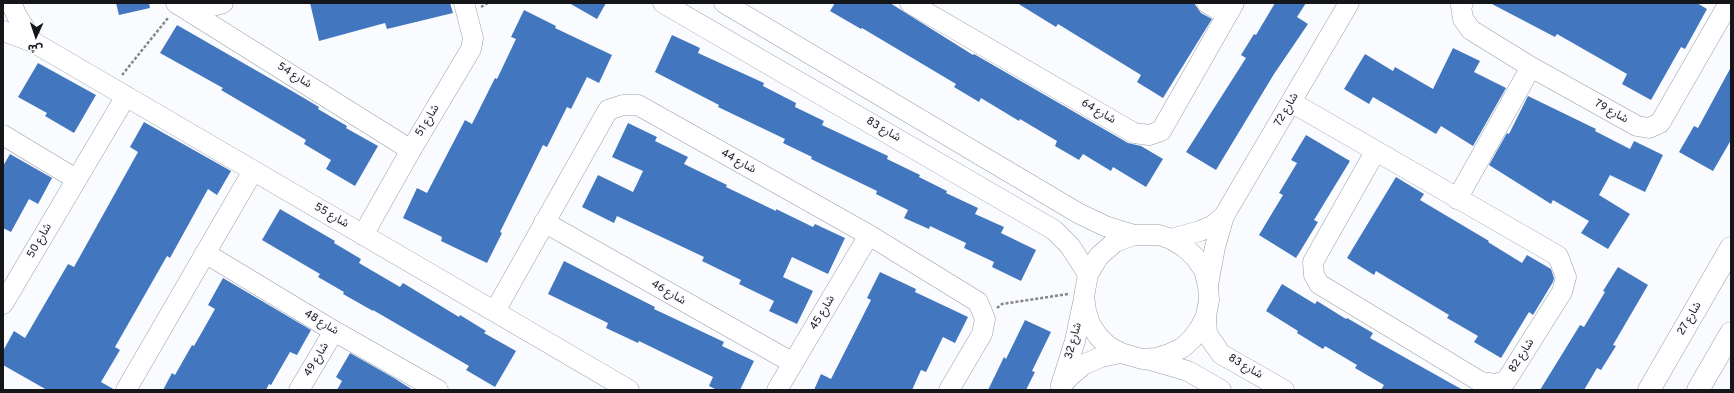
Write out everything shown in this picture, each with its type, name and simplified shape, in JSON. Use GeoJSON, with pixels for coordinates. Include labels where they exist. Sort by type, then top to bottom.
{"type":"FeatureCollection","features":[{"type":"Feature","properties":{"kind":"main road","name":"شارع 27"},"geometry":{"type":"LineString","coordinates":[[1649,390],[1731,248]]}},
{"type":"Feature","properties":{"kind":"main road"},"geometry":{"type":"LineString","coordinates":[[1698,390],[1731,334]]}},
{"type":"Feature","properties":{"kind":"street","name":"شارع 55"},"geometry":{"type":"LineString","coordinates":[[11,3],[33,42]]}},
{"type":"Feature","properties":{"kind":"street"},"geometry":{"type":"LineString","coordinates":[[182,6],[223,3]]}},
{"type":"Feature","properties":{"kind":"street","name":"شارع 51"},"geometry":{"type":"LineString","coordinates":[[363,235],[411,150],[471,50],[473,38],[464,3]]}},
{"type":"Feature","properties":{"kind":"street","name":"شارع 83"},"geometry":{"type":"LineString","coordinates":[[662,3],[1054,230],[1070,246],[1085,287]]}},
{"type":"Feature","properties":{"kind":"street"},"geometry":{"type":"LineString","coordinates":[[724,3],[1078,213],[1105,226],[1134,235],[1159,235],[1171,239],[1196,257],[1204,270],[1208,285],[1209,300],[1206,316],[1200,328],[1192,339],[1182,348],[1163,356],[1142,358]]}},
{"type":"Feature","properties":{"kind":"street","name":"شارع 64"},"geometry":{"type":"LineString","coordinates":[[910,3],[1134,133],[1149,135],[1161,131],[1231,9]]}},
{"type":"Feature","properties":{"kind":"street"},"geometry":{"type":"LineString","coordinates":[[1207,3],[1231,9]]}},
{"type":"Feature","properties":{"kind":"street","name":"شارع 72"},"geometry":{"type":"LineString","coordinates":[[1208,285],[1215,246],[1224,216],[1349,3]]}},
{"type":"Feature","properties":{"kind":"street","name":"شارع 79"},"geometry":{"type":"LineString","coordinates":[[1463,3],[1461,6],[1463,18],[1471,30],[1531,67],[1636,126],[1649,128],[1660,123],[1725,4]]}},
{"type":"Feature","properties":{"kind":"street","name":"شارع 54"},"geometry":{"type":"LineString","coordinates":[[182,6],[411,150]]}},
{"type":"Feature","properties":{"kind":"street","name":"شارع 55"},"geometry":{"type":"LineString","coordinates":[[3,31],[33,42],[629,390]]}},
{"type":"Feature","properties":{"kind":"street"},"geometry":{"type":"LineString","coordinates":[[1457,199],[1531,67]]}},
{"type":"Feature","properties":{"kind":"street","name":"شارع 50"},"geometry":{"type":"LineString","coordinates":[[3,304],[76,178],[119,92]]}},
{"type":"Feature","properties":{"kind":"street","name":"شارع 82"},"geometry":{"type":"LineString","coordinates":[[1291,102],[1375,152],[1558,256],[1566,277],[1562,292],[1506,381],[1495,384],[1481,382],[1319,284],[1314,275],[1313,262],[1375,152]]}},
{"type":"Feature","properties":{"kind":"street","name":"شارع 44"},"geometry":{"type":"LineString","coordinates":[[495,311],[608,110],[623,105],[638,105],[869,235],[978,302],[986,319]]}},
{"type":"Feature","properties":{"kind":"street"},"geometry":{"type":"LineString","coordinates":[[3,135],[76,178]]}},
{"type":"Feature","properties":{"kind":"street"},"geometry":{"type":"LineString","coordinates":[[126,390],[253,170]]}},
{"type":"Feature","properties":{"kind":"street","name":"شارع 72"},"geometry":{"type":"LineString","coordinates":[[1171,239],[1200,232],[1212,226],[1224,216]]}},
{"type":"Feature","properties":{"kind":"street","name":"شارع 46"},"geometry":{"type":"LineString","coordinates":[[544,222],[793,363]]}},
{"type":"Feature","properties":{"kind":"street","name":"شارع 45"},"geometry":{"type":"LineString","coordinates":[[777,390],[869,235]]}},
{"type":"Feature","properties":{"kind":"street"},"geometry":{"type":"LineString","coordinates":[[1134,235],[1115,242],[1099,256],[1085,287],[1086,311],[1094,330],[1108,346],[1120,353],[1160,362],[1188,371],[1221,390]]}},
{"type":"Feature","properties":{"kind":"street","name":"شارع 48"},"geometry":{"type":"LineString","coordinates":[[205,253],[334,331],[438,390]]}},
{"type":"Feature","properties":{"kind":"street","name":"شارع 32"},"geometry":{"type":"LineString","coordinates":[[1060,388],[1075,341],[1085,287]]}},
{"type":"Feature","properties":{"kind":"street","name":"شارع 83"},"geometry":{"type":"LineString","coordinates":[[1206,316],[1207,334],[1221,354],[1284,390]]}},
{"type":"Feature","properties":{"kind":"street"},"geometry":{"type":"LineString","coordinates":[[948,390],[982,334],[986,319]]}},
{"type":"Feature","properties":{"kind":"street","name":"شارع 49"},"geometry":{"type":"LineString","coordinates":[[299,390],[334,331]]}},
{"type":"Feature","properties":{"kind":"street","name":"شارع 32"},"geometry":{"type":"LineString","coordinates":[[1060,388],[1083,365],[1101,357],[1120,353]]}},
{"type":"Feature","properties":{"kind":"path"},"geometry":{"type":"LineString","coordinates":[[119,92],[182,6]]}},
{"type":"Feature","properties":{"kind":"path"},"geometry":{"type":"LineString","coordinates":[[986,319],[1002,304],[1085,287]]}},
{"type":"Feature","properties":{"kind":"building"},"geometry":{"type":"Polygon","coordinates":[[[116,3],[149,3],[150,8],[119,15],[116,3]]]}},
{"type":"Feature","properties":{"kind":"building"},"geometry":{"type":"Polygon","coordinates":[[[310,3],[450,3],[453,13],[387,29],[385,23],[319,41],[310,3]]]}},
{"type":"Feature","properties":{"kind":"building"},"geometry":{"type":"Polygon","coordinates":[[[569,3],[606,3],[597,19],[569,3]]]}},
{"type":"Feature","properties":{"kind":"building"},"geometry":{"type":"Polygon","coordinates":[[[835,3],[890,3],[973,55],[974,54],[1128,143],[1141,146],[1163,159],[1146,187],[1113,167],[1111,171],[1083,154],[1079,160],[1055,146],[1057,141],[1020,119],[1019,121],[981,98],[979,102],[954,87],[956,84],[862,28],[861,29],[830,11],[835,3]]]}},
{"type":"Feature","properties":{"kind":"building"},"geometry":{"type":"Polygon","coordinates":[[[1017,3],[1194,3],[1201,13],[1212,19],[1163,98],[1137,82],[1141,75],[1058,24],[1056,27],[1017,3]]]}},
{"type":"Feature","properties":{"kind":"building"},"geometry":{"type":"Polygon","coordinates":[[[1275,3],[1306,3],[1297,17],[1308,24],[1274,74],[1216,170],[1186,152],[1246,58],[1241,55],[1254,34],[1256,35],[1275,3]]]}},
{"type":"Feature","properties":{"kind":"building"},"geometry":{"type":"Polygon","coordinates":[[[1490,3],[1697,3],[1707,9],[1685,49],[1681,47],[1651,100],[1622,84],[1627,74],[1557,34],[1555,37],[1490,3]]]}},
{"type":"Feature","properties":{"kind":"building"},"geometry":{"type":"Polygon","coordinates":[[[524,10],[556,26],[555,28],[612,55],[599,83],[587,77],[571,109],[567,107],[547,147],[543,145],[500,232],[502,233],[487,263],[441,241],[442,237],[403,218],[417,188],[427,193],[465,120],[472,124],[495,78],[497,79],[516,39],[511,37],[524,10]]]}},
{"type":"Feature","properties":{"kind":"building"},"geometry":{"type":"Polygon","coordinates":[[[177,25],[319,107],[318,109],[347,126],[346,128],[378,146],[355,186],[326,169],[331,160],[304,144],[306,140],[221,90],[223,88],[160,53],[177,25]]]}},
{"type":"Feature","properties":{"kind":"building"},"geometry":{"type":"Polygon","coordinates":[[[672,35],[700,48],[698,53],[764,83],[763,86],[796,103],[795,107],[824,121],[822,125],[888,156],[887,159],[920,175],[919,177],[947,191],[946,193],[978,208],[975,214],[1004,227],[1001,233],[1036,250],[1021,281],[992,267],[994,262],[964,248],[966,243],[930,226],[929,229],[904,218],[908,210],[876,194],[877,191],[811,159],[812,157],[783,143],[785,139],[718,107],[719,105],[655,72],[672,35]]]}},
{"type":"Feature","properties":{"kind":"building"},"geometry":{"type":"Polygon","coordinates":[[[1453,48],[1480,61],[1474,72],[1506,88],[1473,146],[1441,126],[1436,134],[1373,97],[1369,104],[1344,89],[1365,54],[1393,71],[1395,67],[1433,89],[1453,48]]]}},
{"type":"Feature","properties":{"kind":"building"},"geometry":{"type":"Polygon","coordinates":[[[38,63],[96,95],[74,133],[45,116],[47,113],[18,97],[38,63]]]}},
{"type":"Feature","properties":{"kind":"building"},"geometry":{"type":"Polygon","coordinates":[[[1731,67],[1731,140],[1713,171],[1679,152],[1694,126],[1698,128],[1731,67]]]}},
{"type":"Feature","properties":{"kind":"building"},"geometry":{"type":"Polygon","coordinates":[[[1528,96],[1596,129],[1595,131],[1630,149],[1634,141],[1663,155],[1645,192],[1610,175],[1599,195],[1630,214],[1608,249],[1581,233],[1589,221],[1553,200],[1551,204],[1489,165],[1507,133],[1509,134],[1528,96]]]}},
{"type":"Feature","properties":{"kind":"building"},"geometry":{"type":"Polygon","coordinates":[[[144,122],[231,171],[217,195],[208,189],[170,258],[167,256],[115,347],[120,350],[101,382],[115,390],[47,390],[3,365],[3,351],[14,331],[25,338],[68,264],[74,267],[138,152],[130,147],[144,122]]]}},
{"type":"Feature","properties":{"kind":"building"},"geometry":{"type":"Polygon","coordinates":[[[628,123],[657,137],[655,141],[688,157],[684,164],[727,185],[726,187],[813,227],[815,224],[845,238],[828,274],[792,257],[783,277],[813,291],[797,324],[769,311],[774,301],[739,284],[741,280],[702,261],[704,257],[617,216],[614,223],[582,207],[598,175],[633,192],[643,171],[612,157],[628,123]]]}},
{"type":"Feature","properties":{"kind":"building"},"geometry":{"type":"Polygon","coordinates":[[[1306,135],[1350,161],[1314,220],[1318,222],[1296,258],[1259,235],[1283,195],[1279,193],[1297,163],[1291,160],[1306,135]]]}},
{"type":"Feature","properties":{"kind":"building"},"geometry":{"type":"Polygon","coordinates":[[[10,154],[52,178],[38,204],[29,199],[11,232],[3,228],[3,166],[10,154]]]}},
{"type":"Feature","properties":{"kind":"building"},"geometry":{"type":"Polygon","coordinates":[[[1396,177],[1424,194],[1420,200],[1489,241],[1488,242],[1522,263],[1527,255],[1551,269],[1554,278],[1553,282],[1533,315],[1529,312],[1501,358],[1474,342],[1478,336],[1447,318],[1449,315],[1376,271],[1374,275],[1347,258],[1396,177]]]}},
{"type":"Feature","properties":{"kind":"building"},"geometry":{"type":"Polygon","coordinates":[[[280,209],[335,241],[334,243],[361,259],[359,263],[400,287],[403,283],[459,317],[460,315],[486,331],[484,333],[516,351],[495,387],[466,370],[469,366],[343,294],[344,292],[318,277],[320,274],[262,240],[280,209]]]}},
{"type":"Feature","properties":{"kind":"building"},"geometry":{"type":"Polygon","coordinates":[[[564,261],[655,307],[654,309],[724,342],[722,346],[754,361],[740,390],[717,390],[709,386],[713,377],[639,341],[638,343],[606,328],[608,323],[548,294],[564,261]]]}},
{"type":"Feature","properties":{"kind":"building"},"geometry":{"type":"Polygon","coordinates":[[[1618,267],[1648,285],[1613,345],[1616,346],[1601,370],[1597,368],[1584,390],[1540,390],[1580,325],[1584,327],[1605,292],[1603,291],[1618,267]]]}},
{"type":"Feature","properties":{"kind":"building"},"geometry":{"type":"Polygon","coordinates":[[[880,272],[916,289],[915,292],[968,317],[955,343],[943,337],[926,372],[921,370],[912,390],[814,390],[821,374],[831,379],[871,300],[867,298],[880,272]]]}},
{"type":"Feature","properties":{"kind":"building"},"geometry":{"type":"Polygon","coordinates":[[[223,278],[311,330],[297,355],[290,352],[271,385],[269,384],[266,390],[163,390],[172,373],[175,375],[192,345],[194,346],[215,309],[208,305],[223,278]]]}},
{"type":"Feature","properties":{"kind":"building"},"geometry":{"type":"Polygon","coordinates":[[[1282,284],[1315,304],[1317,301],[1346,319],[1347,318],[1373,333],[1370,338],[1463,390],[1381,390],[1384,385],[1355,368],[1357,365],[1325,346],[1323,349],[1266,311],[1282,284]]]}},
{"type":"Feature","properties":{"kind":"building"},"geometry":{"type":"Polygon","coordinates":[[[1025,320],[1051,332],[1032,371],[1035,372],[1026,390],[988,390],[1004,357],[1006,359],[1025,320]]]}},
{"type":"Feature","properties":{"kind":"building"},"geometry":{"type":"Polygon","coordinates":[[[350,353],[413,390],[337,390],[342,381],[336,377],[350,353]]]}}]}
